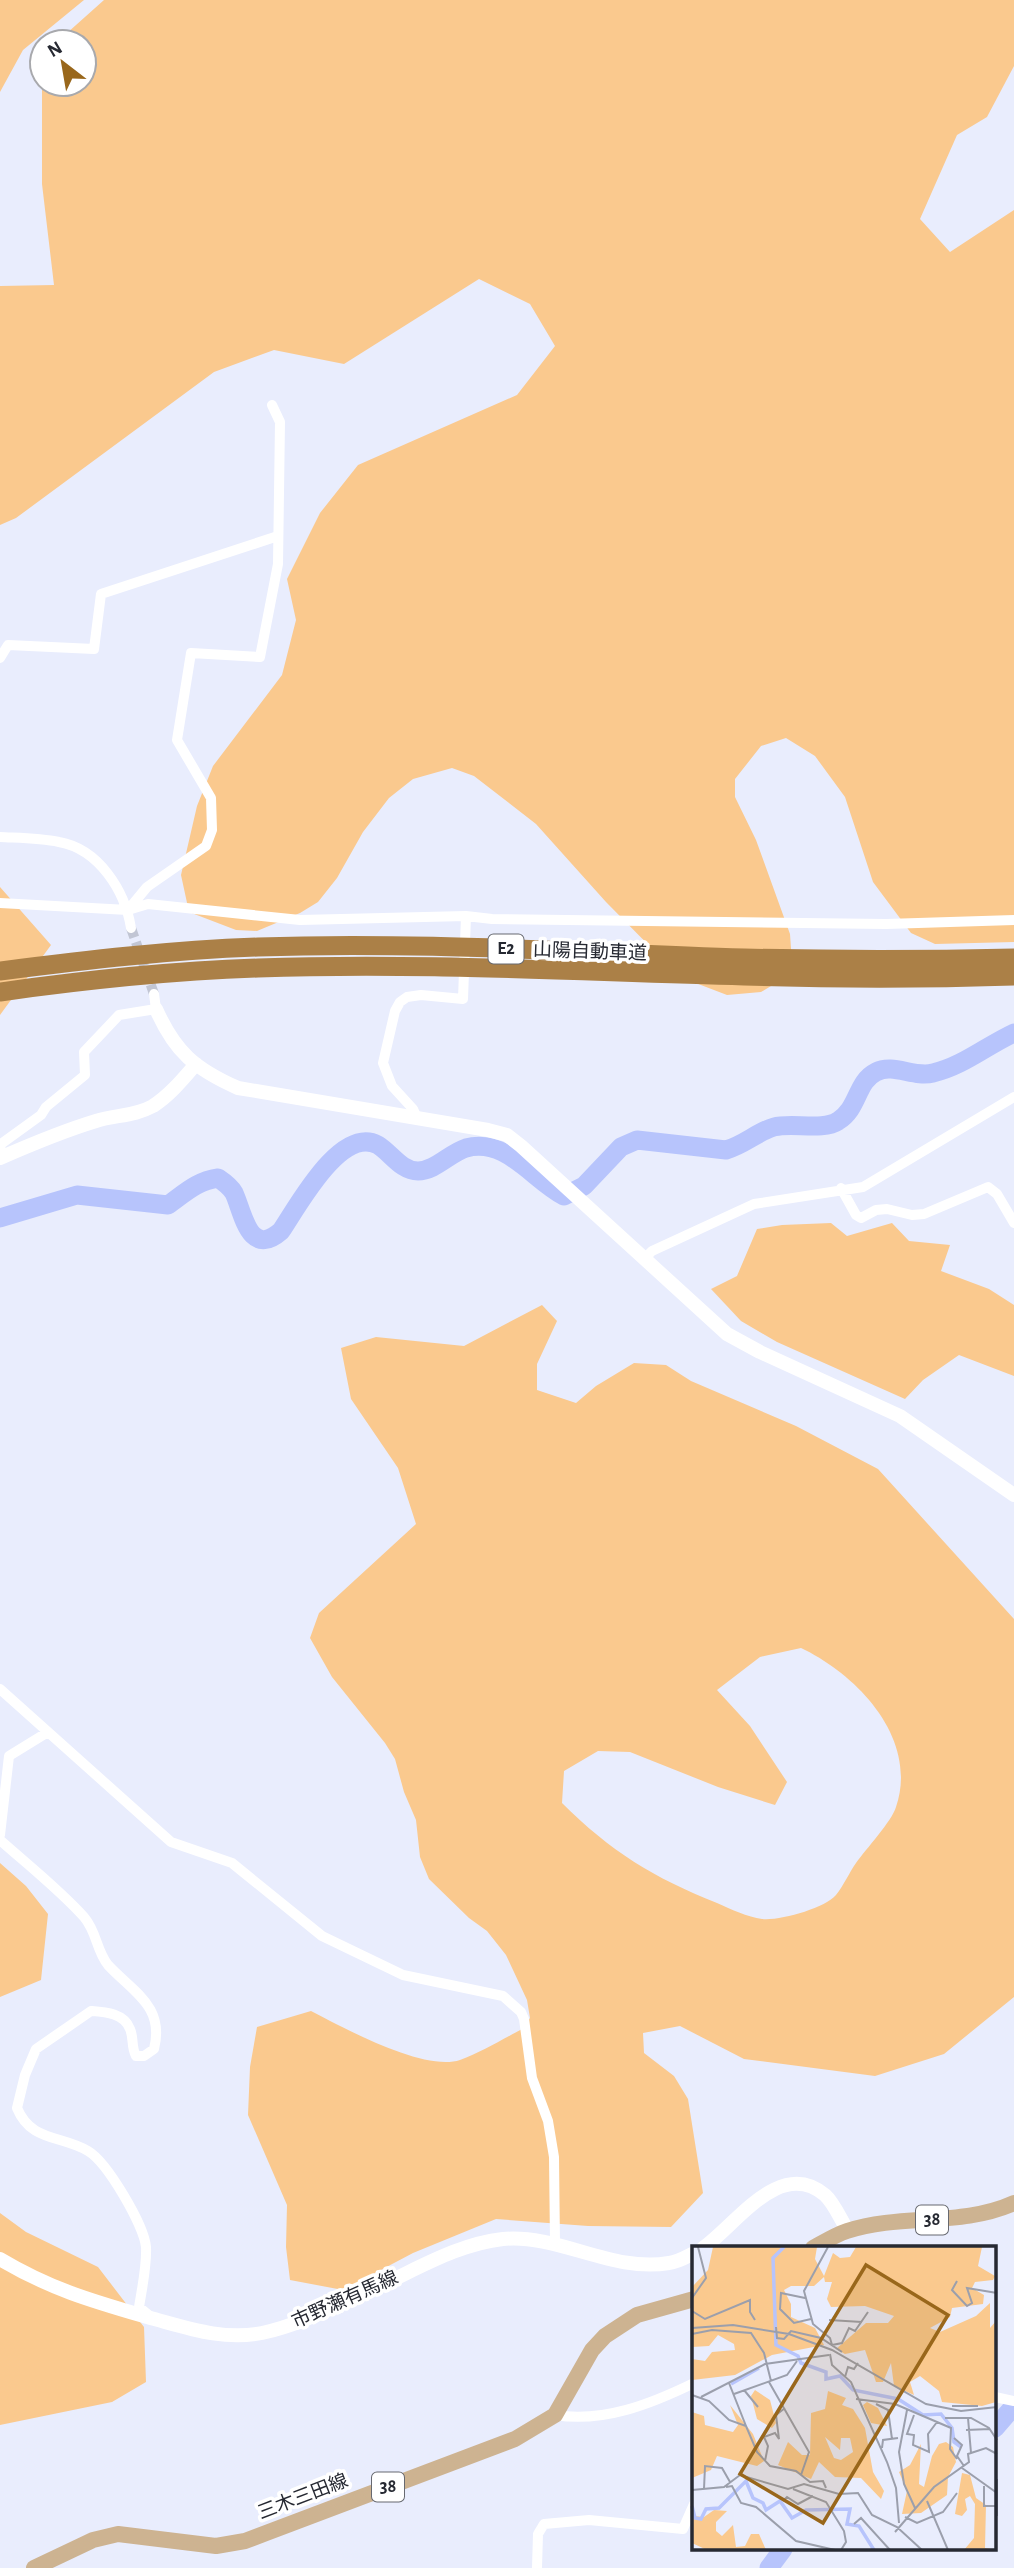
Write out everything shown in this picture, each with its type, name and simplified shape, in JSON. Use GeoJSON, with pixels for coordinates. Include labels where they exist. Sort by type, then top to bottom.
{"type":"FeatureCollection","features":[{"type":"Feature","properties":{"kind":"highway","name":"山陽自動車道"},"geometry":{"type":"LineString","coordinates":[[0,971],[159,953],[258,947],[486,948],[890,960],[1014,958]]}},
{"type":"Feature","properties":{"kind":"highway","name":"山陽自動車道"},"geometry":{"type":"LineString","coordinates":[[0,992],[161,974],[258,968],[485,967],[902,979],[1014,976]]}},
{"type":"Feature","properties":{"kind":"main road","name":"38"},"geometry":{"type":"LineString","coordinates":[[817,2246],[848,2231],[967,2217],[999,2210],[1014,2203]]}},
{"type":"Feature","properties":{"kind":"main road","name":"三木三田線"},"geometry":{"type":"LineString","coordinates":[[34,2568],[93,2539],[118,2534],[215,2546],[245,2541],[515,2439],[555,2415],[592,2350],[605,2336],[638,2315],[692,2300]]}},
{"type":"Feature","properties":{"kind":"street"},"geometry":{"type":"LineString","coordinates":[[128,910],[147,887],[206,846],[212,830],[211,798],[177,740],[191,653],[260,657],[278,564],[280,422],[272,405]]}},
{"type":"Feature","properties":{"kind":"street"},"geometry":{"type":"LineString","coordinates":[[0,658],[8,645],[94,649],[101,594],[278,536]]}},
{"type":"Feature","properties":{"kind":"street"},"geometry":{"type":"LineString","coordinates":[[0,836],[59,841],[73,846],[103,867],[128,910],[131,928]]}},
{"type":"Feature","properties":{"kind":"street"},"geometry":{"type":"LineString","coordinates":[[0,903],[128,910],[148,904],[300,920],[492,919],[886,924],[1014,920]]}},
{"type":"Feature","properties":{"kind":"street"},"geometry":{"type":"LineString","coordinates":[[417,1118],[413,1109],[392,1086],[383,1063],[394,1011],[407,997],[421,995],[463,999],[466,919]]}},
{"type":"Feature","properties":{"kind":"street"},"geometry":{"type":"LineString","coordinates":[[0,1150],[1,1144],[41,1115],[46,1107],[85,1075],[84,1052],[119,1016],[155,1002],[178,1049],[215,1078],[238,1088],[507,1135],[568,1187],[727,1334],[760,1352],[900,1416],[1014,1495]]}},
{"type":"Feature","properties":{"kind":"street"},"geometry":{"type":"LineString","coordinates":[[0,1158],[52,1135],[100,1119],[136,1114],[153,1106],[167,1096],[196,1064]]}},
{"type":"Feature","properties":{"kind":"street"},"geometry":{"type":"LineString","coordinates":[[644,1259],[652,1251],[738,1209],[863,1186],[1014,1097]]}},
{"type":"Feature","properties":{"kind":"street"},"geometry":{"type":"LineString","coordinates":[[841,1188],[856,1215],[861,1218],[876,1210],[887,1209],[912,1215],[924,1214],[988,1187],[998,1194],[1014,1223]]}},
{"type":"Feature","properties":{"kind":"street"},"geometry":{"type":"LineString","coordinates":[[0,1689],[171,1842],[232,1863],[322,1936],[403,1975],[508,1998],[524,2019],[533,2078],[548,2121],[554,2157],[555,2244]]}},
{"type":"Feature","properties":{"kind":"street"},"geometry":{"type":"LineString","coordinates":[[0,1835],[9,1756],[48,1732]]}},
{"type":"Feature","properties":{"kind":"street"},"geometry":{"type":"LineString","coordinates":[[0,1840],[85,1918],[95,1934],[98,1951],[145,2000],[156,2018],[157,2039],[154,2049],[144,2056],[136,2056],[132,2050],[131,2029],[124,2019],[109,2013],[91,2011],[36,2049],[25,2075],[17,2108],[28,2127],[90,2152],[103,2164],[141,2225],[146,2248],[139,2307],[151,2318]]}},
{"type":"Feature","properties":{"kind":"street"},"geometry":{"type":"LineString","coordinates":[[706,2246],[760,2197],[786,2184],[808,2186],[827,2196],[848,2231]]}},
{"type":"Feature","properties":{"kind":"street","name":"市野瀬有馬線"},"geometry":{"type":"LineString","coordinates":[[0,2259],[59,2290],[206,2333],[231,2336],[261,2333],[290,2325],[468,2246],[514,2239],[555,2244],[640,2265],[672,2263],[692,2254]]}},
{"type":"Feature","properties":{"kind":"street"},"geometry":{"type":"LineString","coordinates":[[555,2415],[572,2417],[632,2410],[692,2384]]}},
{"type":"Feature","properties":{"kind":"street"},"geometry":{"type":"LineString","coordinates":[[537,2568],[538,2534],[544,2524],[589,2521],[683,2529],[692,2509]]}},
{"type":"Feature","properties":{"kind":"shaded area"},"geometry":{"type":"Polygon","coordinates":[[[0,0],[84,0],[50,28],[28,28],[28,46],[23,50],[0,92],[0,0]]]}},
{"type":"Feature","properties":{"kind":"shaded area"},"geometry":{"type":"Polygon","coordinates":[[[104,0],[1014,0],[1014,66],[987,117],[957,135],[920,219],[950,252],[1014,210],[1014,942],[935,944],[911,933],[873,882],[845,797],[815,756],[786,738],[761,746],[735,779],[735,797],[756,840],[790,934],[792,963],[776,983],[761,992],[727,995],[680,977],[606,902],[536,824],[474,776],[452,768],[413,779],[389,798],[363,832],[337,878],[318,902],[300,913],[257,931],[236,930],[189,912],[181,875],[197,806],[213,766],[282,675],[296,620],[287,579],[320,513],[358,465],[517,395],[555,346],[530,304],[479,279],[344,364],[274,350],[214,372],[16,518],[0,525],[0,286],[54,285],[42,184],[42,98],[98,98],[98,28],[73,28],[104,0]]]}},
{"type":"Feature","properties":{"kind":"shaded area"},"geometry":{"type":"Polygon","coordinates":[[[0,887],[51,945],[0,1015],[0,887]]]}},
{"type":"Feature","properties":{"kind":"shaded area"},"geometry":{"type":"Polygon","coordinates":[[[831,1223],[847,1236],[892,1223],[909,1241],[950,1245],[941,1271],[989,1289],[1014,1305],[1014,1376],[959,1355],[923,1380],[905,1399],[777,1342],[741,1321],[711,1289],[737,1276],[757,1229],[831,1223]]]}},
{"type":"Feature","properties":{"kind":"shaded area"},"geometry":{"type":"Polygon","coordinates":[[[542,1305],[557,1321],[537,1364],[537,1390],[576,1403],[596,1386],[634,1363],[666,1365],[691,1381],[796,1426],[878,1469],[1014,1619],[1014,1997],[944,2054],[875,2076],[744,2059],[680,2026],[643,2033],[644,2053],[674,2076],[688,2099],[703,2193],[671,2227],[588,2226],[496,2219],[413,2253],[343,2290],[290,2280],[286,2247],[287,2205],[248,2115],[250,2067],[257,2027],[311,2011],[384,2046],[426,2060],[445,2062],[460,2060],[484,2049],[524,2028],[530,2018],[527,2000],[506,1955],[487,1931],[469,1918],[429,1879],[420,1857],[416,1820],[404,1792],[395,1759],[332,1677],[310,1638],[319,1613],[416,1524],[398,1468],[351,1399],[341,1348],[376,1337],[464,1346],[542,1305]],[[801,1648],[760,1657],[717,1690],[750,1726],[787,1782],[775,1805],[718,1787],[630,1752],[598,1751],[564,1771],[562,1803],[634,1862],[673,1884],[739,1912],[770,1919],[802,1913],[822,1905],[836,1895],[856,1863],[889,1820],[896,1807],[901,1782],[899,1757],[891,1734],[878,1712],[862,1692],[822,1660],[801,1648]]]}},
{"type":"Feature","properties":{"kind":"shaded area"},"geometry":{"type":"Polygon","coordinates":[[[0,1863],[26,1886],[48,1914],[41,1980],[0,1997],[0,1863]]]}},
{"type":"Feature","properties":{"kind":"shaded area"},"geometry":{"type":"Polygon","coordinates":[[[0,2213],[26,2232],[98,2267],[144,2327],[146,2382],[112,2402],[0,2425],[0,2213]]]}},
{"type":"Feature","properties":{"kind":"waterway"},"geometry":{"type":"LineString","coordinates":[[0,1218],[77,1195],[168,1205],[197,1185],[218,1178],[234,1193],[249,1230],[261,1240],[281,1231],[309,1188],[336,1157],[350,1146],[364,1142],[378,1145],[401,1165],[418,1171],[430,1168],[466,1148],[480,1146],[494,1149],[518,1162],[564,1196],[584,1186],[621,1147],[637,1140],[726,1150],[774,1127],[832,1124],[845,1116],[869,1076],[876,1072],[889,1069],[926,1074],[944,1070],[1014,1033]]}},
{"type":"Feature","properties":{"kind":"waterway"},"geometry":{"type":"LineString","coordinates":[[996,2427],[1014,2406]]}},
{"type":"Feature","properties":{"kind":"waterway"},"geometry":{"type":"LineString","coordinates":[[769,2568],[782,2550]]}},
{"type":"Feature","properties":{"kind":"tunnel"},"geometry":{"type":"LineString","coordinates":[[131,928],[154,994]]}}]}
